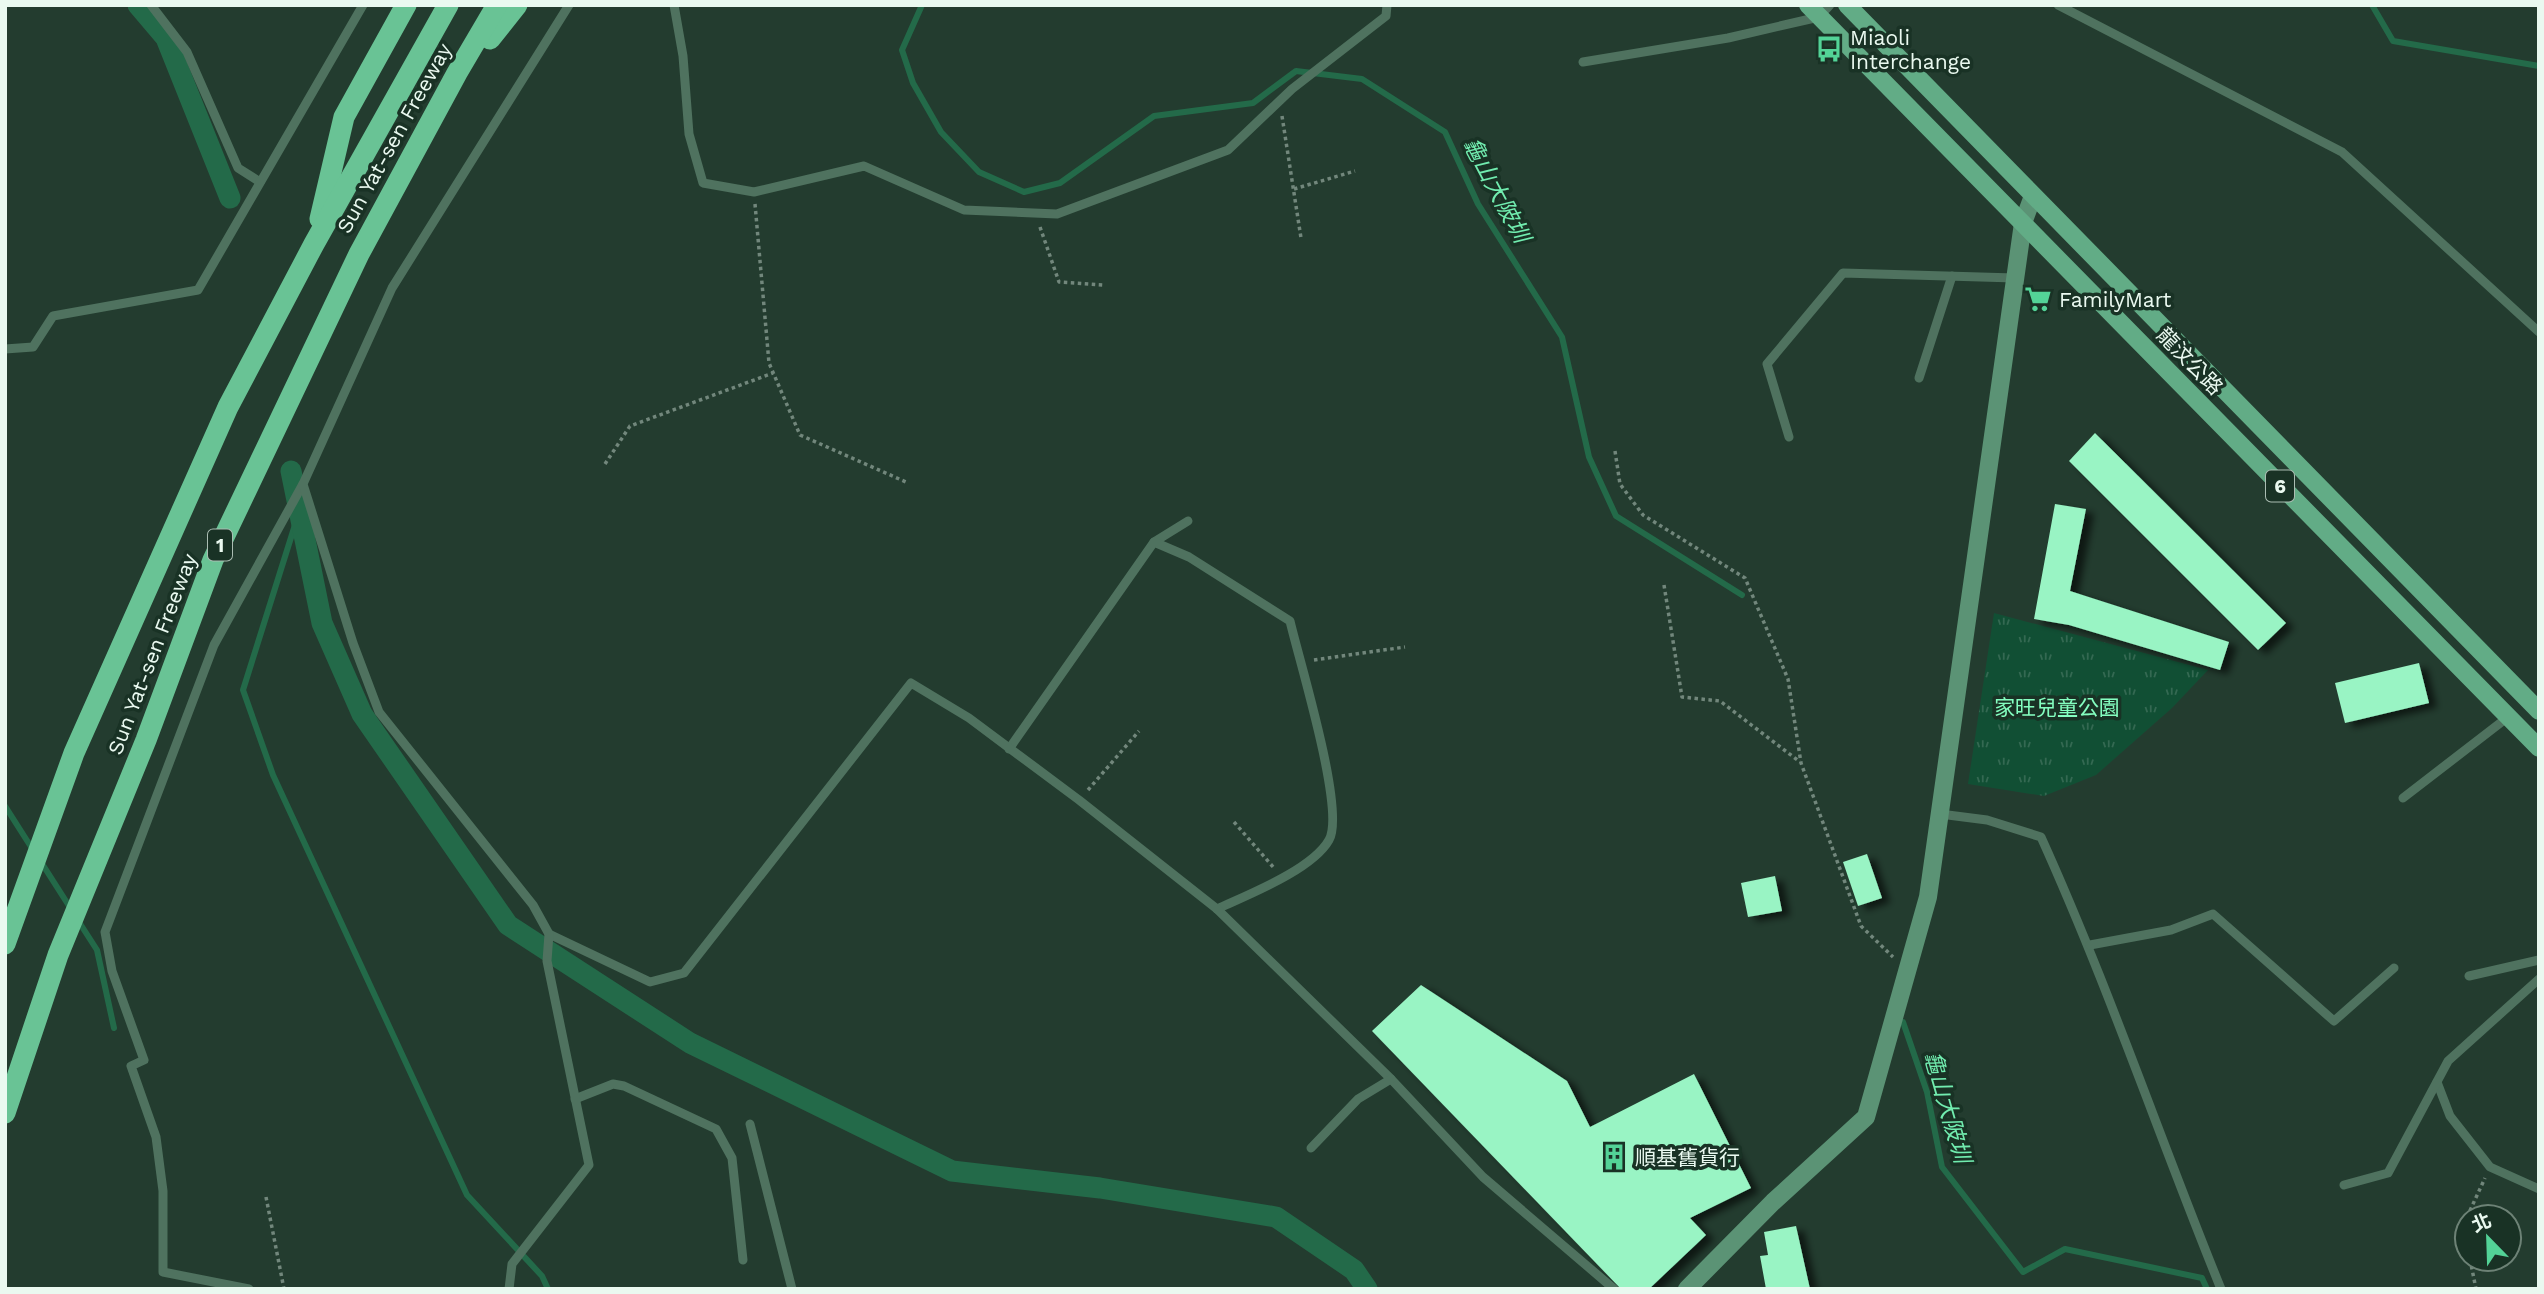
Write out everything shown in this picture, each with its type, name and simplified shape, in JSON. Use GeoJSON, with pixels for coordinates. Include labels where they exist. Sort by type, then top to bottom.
{"type":"FeatureCollection","features":[{"type":"Feature","properties":{"kind":"highway"},"geometry":{"type":"LineString","coordinates":[[314,244],[344,117],[406,5]]}},
{"type":"Feature","properties":{"kind":"highway","name":"Sun Yat-sen Freeway"},"geometry":{"type":"LineString","coordinates":[[5,944],[74,753],[228,407],[314,244],[448,5]]}},
{"type":"Feature","properties":{"kind":"highway","name":"Sun Yat-sen Freeway"},"geometry":{"type":"LineString","coordinates":[[5,1113],[58,955],[146,740],[213,560],[353,266],[497,5]]}},
{"type":"Feature","properties":{"kind":"highway"},"geometry":{"type":"LineString","coordinates":[[445,95],[517,5]]}},
{"type":"Feature","properties":{"kind":"main road","name":"龍汶公路"},"geometry":{"type":"LineString","coordinates":[[1847,5],[2005,163],[2033,196],[2539,711]]}},
{"type":"Feature","properties":{"kind":"main road","name":"龍汶公路"},"geometry":{"type":"LineString","coordinates":[[1819,9],[2023,223],[2539,748]]}},
{"type":"Feature","properties":{"kind":"main road"},"geometry":{"type":"LineString","coordinates":[[2413,622],[2433,605]]}},
{"type":"Feature","properties":{"kind":"street"},"geometry":{"type":"LineString","coordinates":[[1687,1289],[1773,1202],[1866,1117],[1928,897],[2023,223],[2033,196]]}},
{"type":"Feature","properties":{"kind":"lane"},"geometry":{"type":"LineString","coordinates":[[151,5],[187,52],[238,168],[260,182]]}},
{"type":"Feature","properties":{"kind":"lane"},"geometry":{"type":"LineString","coordinates":[[5,349],[33,347],[53,316],[198,290],[363,5]]}},
{"type":"Feature","properties":{"kind":"lane"},"geometry":{"type":"LineString","coordinates":[[249,1289],[163,1272],[163,1191],[156,1137],[131,1066],[144,1060],[112,971],[105,932],[214,645],[303,485],[392,288],[569,5]]}},
{"type":"Feature","properties":{"kind":"lane"},"geometry":{"type":"LineString","coordinates":[[674,5],[683,55],[689,134],[703,183],[754,192],[864,166],[964,210],[1058,214],[1228,150],[1303,80],[1387,16],[1387,5]]}},
{"type":"Feature","properties":{"kind":"lane"},"geometry":{"type":"LineString","coordinates":[[2058,5],[2342,152],[2539,332]]}},
{"type":"Feature","properties":{"kind":"lane"},"geometry":{"type":"LineString","coordinates":[[1583,62],[1728,38],[1819,9]]}},
{"type":"Feature","properties":{"kind":"lane"},"geometry":{"type":"LineString","coordinates":[[1789,438],[1767,364],[1843,273],[2015,278]]}},
{"type":"Feature","properties":{"kind":"lane"},"geometry":{"type":"LineString","coordinates":[[1919,378],[1952,276]]}},
{"type":"Feature","properties":{"kind":"lane"},"geometry":{"type":"LineString","coordinates":[[303,485],[353,643],[379,712],[533,905],[549,934],[547,961],[589,1165],[512,1264],[509,1289]]}},
{"type":"Feature","properties":{"kind":"lane"},"geometry":{"type":"LineString","coordinates":[[1009,748],[1154,542],[1188,521]]}},
{"type":"Feature","properties":{"kind":"lane"},"geometry":{"type":"LineString","coordinates":[[1154,542],[1189,557],[1290,621],[1299,662],[1320,729],[1332,822],[1329,840],[1293,873],[1217,909]]}},
{"type":"Feature","properties":{"kind":"lane"},"geometry":{"type":"LineString","coordinates":[[549,934],[650,982],[684,973],[911,683],[1009,748],[1217,909],[1391,1079],[1483,1177],[1614,1289]]}},
{"type":"Feature","properties":{"kind":"lane"},"geometry":{"type":"LineString","coordinates":[[2403,798],[2508,717]]}},
{"type":"Feature","properties":{"kind":"lane"},"geometry":{"type":"LineString","coordinates":[[1940,814],[1987,820],[2042,837],[2090,945],[2158,1134],[2221,1289]]}},
{"type":"Feature","properties":{"kind":"lane"},"geometry":{"type":"LineString","coordinates":[[2090,945],[2171,930],[2213,914],[2334,1021],[2394,968]]}},
{"type":"Feature","properties":{"kind":"lane"},"geometry":{"type":"LineString","coordinates":[[2469,976],[2539,960]]}},
{"type":"Feature","properties":{"kind":"lane"},"geometry":{"type":"LineString","coordinates":[[2344,1185],[2388,1174],[2448,1061],[2539,979]]}},
{"type":"Feature","properties":{"kind":"lane"},"geometry":{"type":"LineString","coordinates":[[1311,1148],[1358,1100],[1391,1079]]}},
{"type":"Feature","properties":{"kind":"lane"},"geometry":{"type":"LineString","coordinates":[[2437,1082],[2450,1116],[2490,1167],[2539,1189]]}},
{"type":"Feature","properties":{"kind":"lane"},"geometry":{"type":"LineString","coordinates":[[575,1099],[614,1084],[624,1086],[716,1129],[732,1158],[743,1260]]}},
{"type":"Feature","properties":{"kind":"lane"},"geometry":{"type":"LineString","coordinates":[[750,1124],[792,1289]]}},
{"type":"Feature","properties":{"kind":"path"},"geometry":{"type":"LineString","coordinates":[[1280,100],[1301,238]]}},
{"type":"Feature","properties":{"kind":"path"},"geometry":{"type":"LineString","coordinates":[[1294,189],[1354,171]]}},
{"type":"Feature","properties":{"kind":"path"},"geometry":{"type":"LineString","coordinates":[[754,192],[769,363],[800,435],[906,482]]}},
{"type":"Feature","properties":{"kind":"path"},"geometry":{"type":"LineString","coordinates":[[1036,213],[1059,282],[1104,285]]}},
{"type":"Feature","properties":{"kind":"path"},"geometry":{"type":"LineString","coordinates":[[605,464],[631,426],[773,373]]}},
{"type":"Feature","properties":{"kind":"path"},"geometry":{"type":"LineString","coordinates":[[1615,451],[1620,484],[1643,515],[1745,578],[1788,679],[1801,763],[1861,926],[1907,971]]}},
{"type":"Feature","properties":{"kind":"path"},"geometry":{"type":"LineString","coordinates":[[1664,585],[1682,697],[1720,701],[1801,763]]}},
{"type":"Feature","properties":{"kind":"path"},"geometry":{"type":"LineString","coordinates":[[1299,662],[1405,647]]}},
{"type":"Feature","properties":{"kind":"path"},"geometry":{"type":"LineString","coordinates":[[1079,800],[1139,731]]}},
{"type":"Feature","properties":{"kind":"path"},"geometry":{"type":"LineString","coordinates":[[1234,822],[1283,878]]}},
{"type":"Feature","properties":{"kind":"path"},"geometry":{"type":"LineString","coordinates":[[2473,1203],[2490,1167]]}},
{"type":"Feature","properties":{"kind":"path"},"geometry":{"type":"LineString","coordinates":[[266,1197],[284,1289]]}},
{"type":"Feature","properties":{"kind":"green space","name":"家旺兒童公園"},"geometry":{"type":"Polygon","coordinates":[[[1994,613],[2208,670],[2172,708],[2096,775],[2044,796],[1968,784],[1994,613]]]}},
{"type":"Feature","properties":{"kind":"building"},"geometry":{"type":"Polygon","coordinates":[[[2095,433],[2286,623],[2258,650],[2069,461],[2095,433]]]}},
{"type":"Feature","properties":{"kind":"building"},"geometry":{"type":"Polygon","coordinates":[[[2055,504],[2086,509],[2070,591],[2229,642],[2220,670],[2069,625],[2034,619],[2055,504]]]}},
{"type":"Feature","properties":{"kind":"building"},"geometry":{"type":"Polygon","coordinates":[[[2419,663],[2429,703],[2345,723],[2335,683],[2419,663]]]}},
{"type":"Feature","properties":{"kind":"building"},"geometry":{"type":"Polygon","coordinates":[[[1867,854],[1882,898],[1858,906],[1843,862],[1867,854]]]}},
{"type":"Feature","properties":{"kind":"building"},"geometry":{"type":"Polygon","coordinates":[[[1775,876],[1782,911],[1748,917],[1741,883],[1775,876]]]}},
{"type":"Feature","properties":{"kind":"building","name":"順基舊貨行"},"geometry":{"type":"Polygon","coordinates":[[[1421,985],[1567,1081],[1590,1127],[1694,1074],[1751,1188],[1690,1218],[1706,1235],[1649,1289],[1621,1289],[1372,1031],[1421,985]]]}},
{"type":"Feature","properties":{"kind":"building"},"geometry":{"type":"Polygon","coordinates":[[[1796,1226],[1810,1289],[1766,1289],[1760,1256],[1768,1255],[1764,1232],[1796,1226]]]}},
{"type":"Feature","properties":{"kind":"waterway"},"geometry":{"type":"LineString","coordinates":[[138,5],[166,38],[230,198]]}},
{"type":"Feature","properties":{"kind":"waterway","name":"龜山大陂圳"},"geometry":{"type":"LineString","coordinates":[[922,5],[902,50],[913,83],[941,132],[979,172],[1024,192],[1060,183],[1154,116],[1253,103],[1296,71],[1362,79],[1445,132],[1478,204],[1562,337],[1589,457],[1616,516],[1742,595]]}},
{"type":"Feature","properties":{"kind":"waterway"},"geometry":{"type":"LineString","coordinates":[[2372,5],[2393,41],[2539,66]]}},
{"type":"Feature","properties":{"kind":"waterway"},"geometry":{"type":"LineString","coordinates":[[291,471],[322,623],[362,714],[508,925],[690,1043],[952,1171],[1100,1188],[1276,1217],[1354,1270],[1367,1289]]}},
{"type":"Feature","properties":{"kind":"waterway"},"geometry":{"type":"LineString","coordinates":[[300,509],[243,690],[273,775],[467,1195],[542,1276],[548,1289]]}},
{"type":"Feature","properties":{"kind":"waterway"},"geometry":{"type":"LineString","coordinates":[[5,806],[33,850]]}},
{"type":"Feature","properties":{"kind":"waterway"},"geometry":{"type":"LineString","coordinates":[[41,862],[71,909]]}},
{"type":"Feature","properties":{"kind":"waterway"},"geometry":{"type":"LineString","coordinates":[[79,922],[97,950],[114,1028]]}},
{"type":"Feature","properties":{"kind":"waterway","name":"龜山大陂圳"},"geometry":{"type":"LineString","coordinates":[[1903,1022],[1927,1092],[1942,1167],[2023,1272],[2065,1249],[2202,1278],[2207,1289]]}},
{"type":"Feature","properties":{"kind":"place","name":"Miaoli Interchange"},"geometry":{"type":"Point","coordinates":[1829,49]}},
{"type":"Feature","properties":{"kind":"place","name":"FamilyMart"},"geometry":{"type":"Point","coordinates":[2038,299]}},
{"type":"Feature","properties":{"kind":"place","name":"順基舊貨行"},"geometry":{"type":"Point","coordinates":[1614,1157]}}]}
